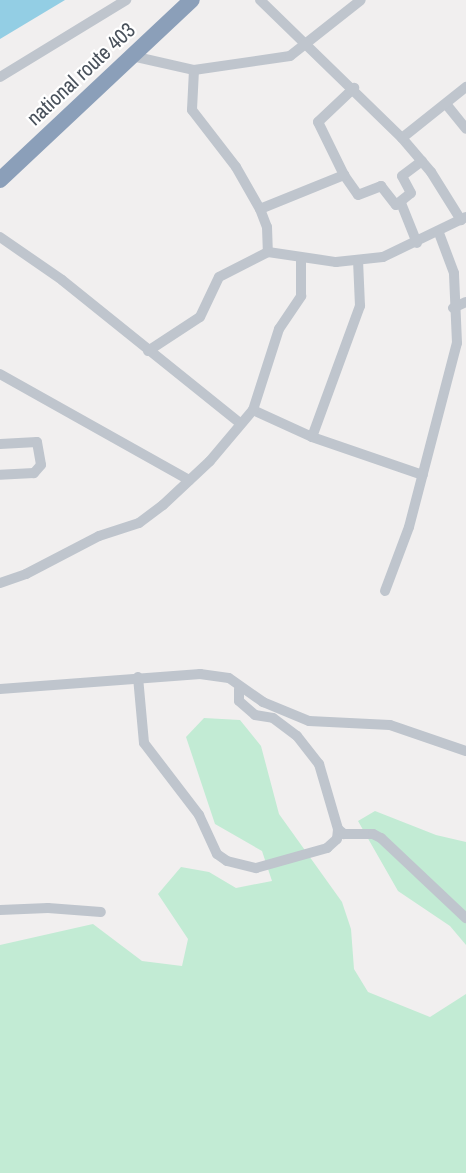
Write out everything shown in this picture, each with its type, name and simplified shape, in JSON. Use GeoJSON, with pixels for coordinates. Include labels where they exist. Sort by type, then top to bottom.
{"type":"FeatureCollection","features":[{"type":"Feature","properties":{"kind":"highway","name":"national route 403"},"geometry":{"type":"LineString","coordinates":[[0,180],[192,0]]}},
{"type":"Feature","properties":{"kind":"street"},"geometry":{"type":"LineString","coordinates":[[0,77],[126,0]]}},
{"type":"Feature","properties":{"kind":"street"},"geometry":{"type":"LineString","coordinates":[[148,351],[200,317],[219,277],[268,252],[301,259],[358,260],[383,257],[439,233],[464,219],[422,161],[402,138],[307,42],[260,0]]}},
{"type":"Feature","properties":{"kind":"street"},"geometry":{"type":"LineString","coordinates":[[132,56],[194,70],[290,56],[361,0]]}},
{"type":"Feature","properties":{"kind":"street"},"geometry":{"type":"LineString","coordinates":[[194,70],[191,101],[197,121],[236,167],[260,209],[267,227],[268,252]]}},
{"type":"Feature","properties":{"kind":"street"},"geometry":{"type":"LineString","coordinates":[[402,138],[466,87]]}},
{"type":"Feature","properties":{"kind":"street"},"geometry":{"type":"LineString","coordinates":[[354,88],[318,122],[344,176],[358,195],[381,186],[390,201],[401,203]]}},
{"type":"Feature","properties":{"kind":"street"},"geometry":{"type":"LineString","coordinates":[[446,104],[466,129]]}},
{"type":"Feature","properties":{"kind":"street"},"geometry":{"type":"LineString","coordinates":[[401,203],[411,193],[402,176],[422,161]]}},
{"type":"Feature","properties":{"kind":"street"},"geometry":{"type":"LineString","coordinates":[[260,209],[300,196],[344,176]]}},
{"type":"Feature","properties":{"kind":"street"},"geometry":{"type":"LineString","coordinates":[[401,203],[417,243]]}},
{"type":"Feature","properties":{"kind":"street"},"geometry":{"type":"LineString","coordinates":[[385,591],[423,475],[457,343],[453,308],[454,273],[439,233]]}},
{"type":"Feature","properties":{"kind":"street"},"geometry":{"type":"LineString","coordinates":[[0,237],[62,280],[240,423]]}},
{"type":"Feature","properties":{"kind":"street"},"geometry":{"type":"LineString","coordinates":[[0,583],[26,574],[99,536],[139,523],[189,480],[253,410],[279,329],[301,296],[301,259]]}},
{"type":"Feature","properties":{"kind":"street"},"geometry":{"type":"LineString","coordinates":[[312,437],[360,306],[358,260]]}},
{"type":"Feature","properties":{"kind":"street"},"geometry":{"type":"LineString","coordinates":[[453,308],[466,302]]}},
{"type":"Feature","properties":{"kind":"street"},"geometry":{"type":"LineString","coordinates":[[0,374],[189,480]]}},
{"type":"Feature","properties":{"kind":"street"},"geometry":{"type":"LineString","coordinates":[[253,410],[312,437],[423,475]]}},
{"type":"Feature","properties":{"kind":"street"},"geometry":{"type":"LineString","coordinates":[[0,444],[37,442],[41,465],[34,473],[0,475]]}},
{"type":"Feature","properties":{"kind":"street"},"geometry":{"type":"LineString","coordinates":[[0,689],[200,674],[229,678],[239,689],[309,721],[390,725],[466,751]]}},
{"type":"Feature","properties":{"kind":"street"},"geometry":{"type":"LineString","coordinates":[[138,677],[144,743],[200,816],[217,854],[227,861],[256,868],[327,848],[336,839],[338,829],[319,764],[297,736],[273,718],[255,715],[239,701],[239,689]]}},
{"type":"Feature","properties":{"kind":"street"},"geometry":{"type":"LineString","coordinates":[[338,829],[344,834],[373,834],[381,838],[466,918]]}},
{"type":"Feature","properties":{"kind":"street"},"geometry":{"type":"LineString","coordinates":[[0,910],[48,908],[101,912]]}},
{"type":"Feature","properties":{"kind":"green space"},"geometry":{"type":"Polygon","coordinates":[[[204,718],[240,720],[261,746],[279,814],[342,902],[351,929],[354,969],[368,992],[430,1017],[466,994],[466,1173],[0,1173],[0,945],[93,924],[142,961],[182,966],[188,939],[158,894],[181,867],[209,872],[236,888],[272,881],[262,851],[215,824],[186,737],[204,718]]]}},
{"type":"Feature","properties":{"kind":"green space"},"geometry":{"type":"Polygon","coordinates":[[[375,811],[436,835],[466,842],[466,945],[450,926],[398,891],[358,821],[375,811]]]}},
{"type":"Feature","properties":{"kind":"water"},"geometry":{"type":"Polygon","coordinates":[[[0,0],[65,0],[0,39],[0,0]]]}}]}
